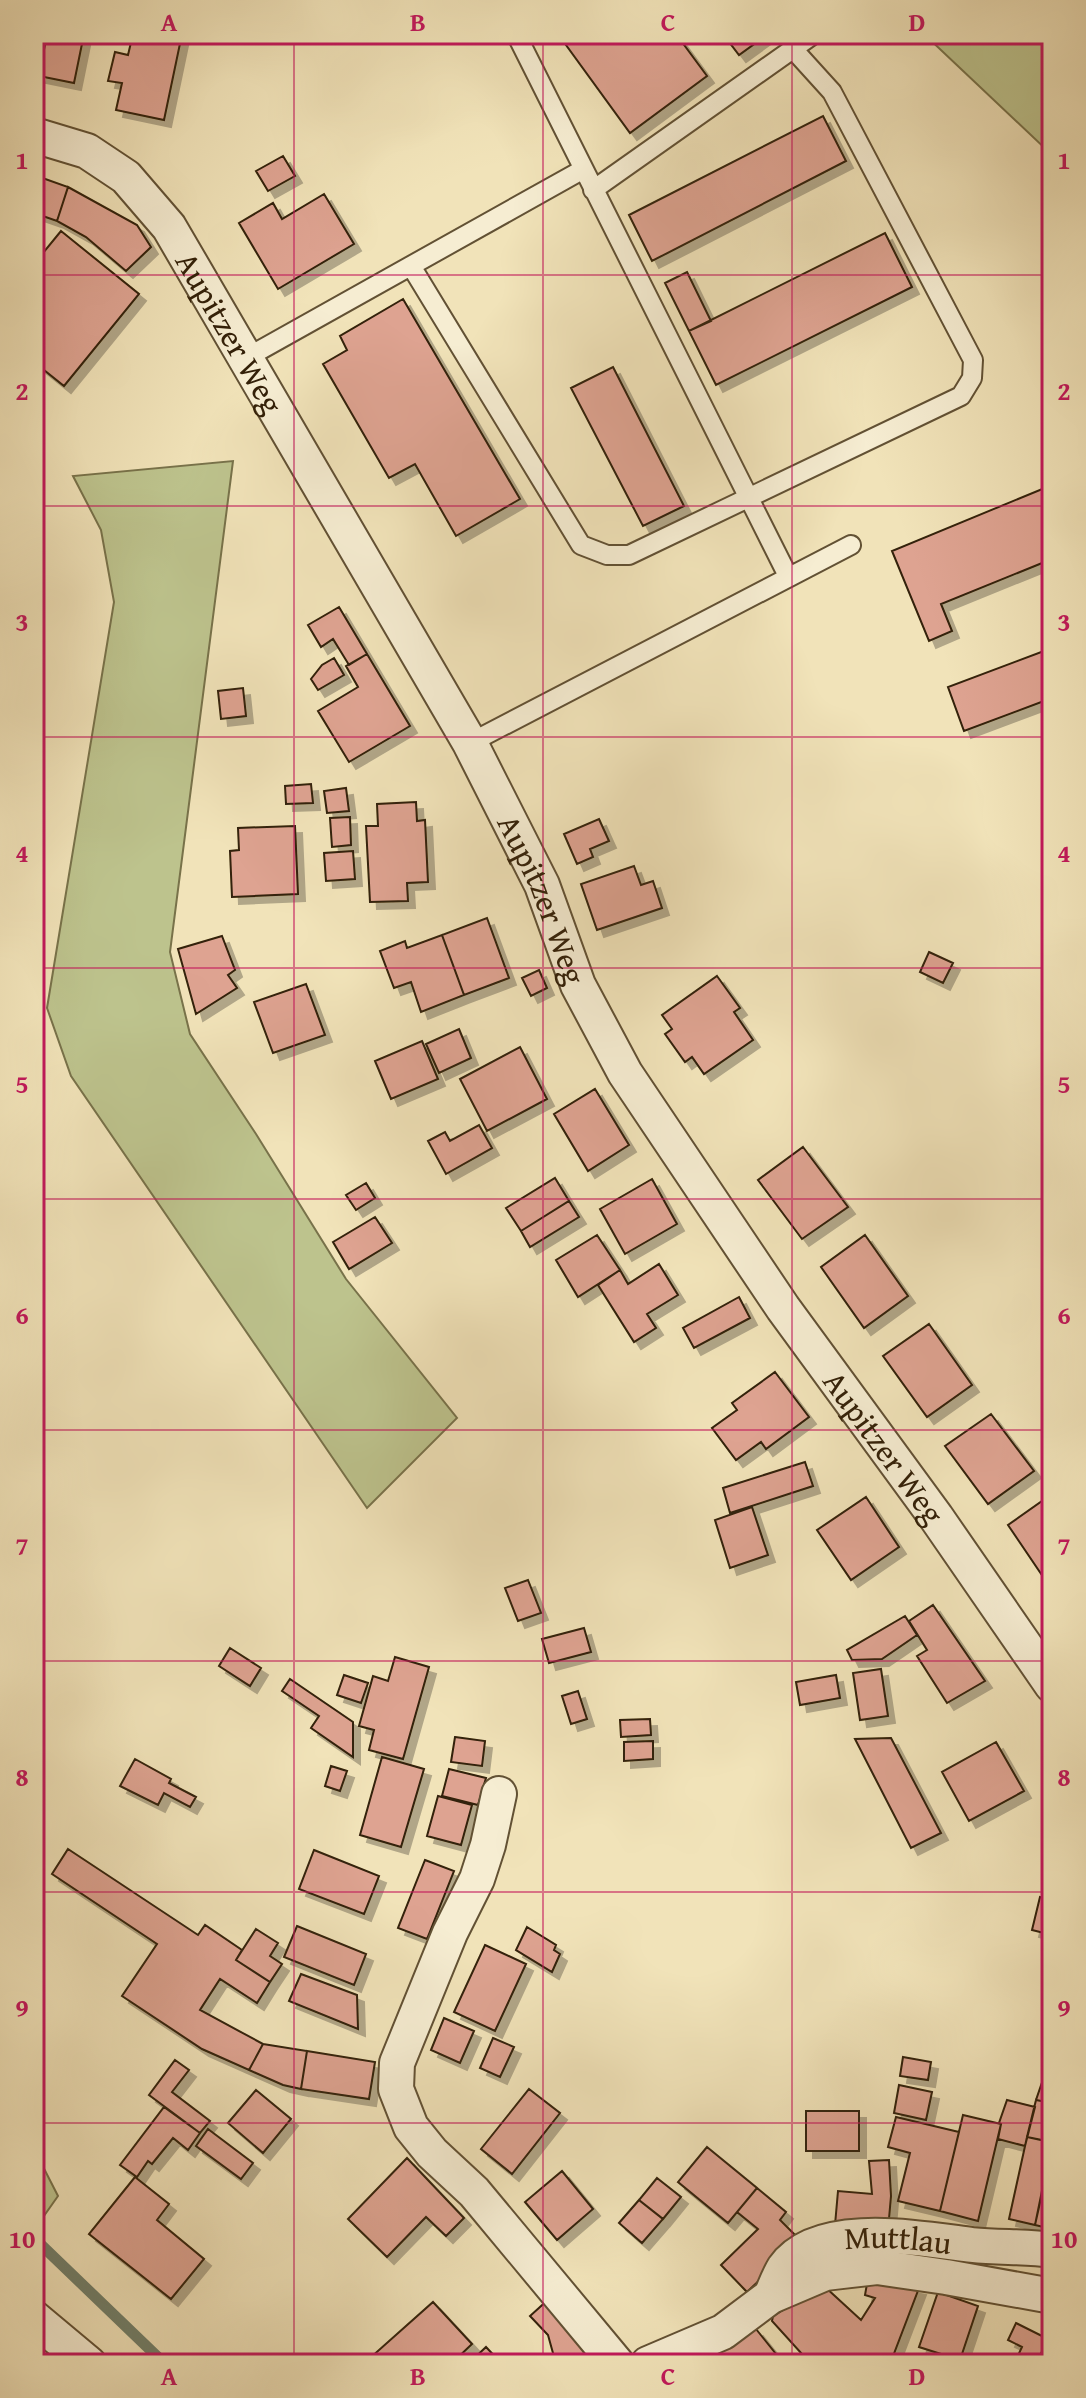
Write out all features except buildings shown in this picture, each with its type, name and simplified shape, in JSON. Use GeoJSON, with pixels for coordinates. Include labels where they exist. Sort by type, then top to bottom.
{"type":"FeatureCollection","features":[{"type":"Feature","properties":{"kind":"street","name":"Aupitzer Weg"},"geometry":{"type":"LineString","coordinates":[[34,135],[87,151],[126,177],[169,227],[470,743],[542,885],[578,985],[625,1073],[783,1308],[936,1517],[1052,1685]]}},
{"type":"Feature","properties":{"kind":"street"},"geometry":{"type":"LineString","coordinates":[[499,1794],[477,1879],[450,1933],[397,2063],[396,2089],[411,2127],[474,2192],[617,2364]]}},
{"type":"Feature","properties":{"kind":"street","name":"Muttlau"},"geometry":{"type":"LineString","coordinates":[[771,2296],[785,2266],[804,2250],[828,2240],[859,2236],[899,2237],[1052,2250]]}},
{"type":"Feature","properties":{"kind":"street","name":"Muttlau"},"geometry":{"type":"LineString","coordinates":[[648,2364],[723,2332],[771,2296],[825,2273],[877,2267],[1052,2296]]}},
{"type":"Feature","properties":{"kind":"street"},"geometry":{"type":"LineString","coordinates":[[34,2318],[89,2364]]}},
{"type":"Feature","properties":{"kind":"lane"},"geometry":{"type":"LineString","coordinates":[[516,34],[788,576]]}},
{"type":"Feature","properties":{"kind":"lane"},"geometry":{"type":"LineString","coordinates":[[593,190],[814,34]]}},
{"type":"Feature","properties":{"kind":"lane"},"geometry":{"type":"LineString","coordinates":[[411,266],[581,545],[607,555],[629,555],[961,396],[972,378],[973,360],[832,92],[793,49]]}},
{"type":"Feature","properties":{"kind":"lane"},"geometry":{"type":"LineString","coordinates":[[246,358],[582,170]]}},
{"type":"Feature","properties":{"kind":"lane"},"geometry":{"type":"LineString","coordinates":[[470,743],[851,545]]}},
{"type":"Feature","properties":{"kind":"green space"},"geometry":{"type":"Polygon","coordinates":[[[924,34],[1052,34],[1052,155],[924,34]]]}},
{"type":"Feature","properties":{"kind":"green space"},"geometry":{"type":"Polygon","coordinates":[[[233,461],[170,952],[190,1034],[346,1279],[457,1418],[367,1508],[71,1076],[47,1008],[114,602],[101,530],[73,476],[233,461]]]}},
{"type":"Feature","properties":{"kind":"green space"},"geometry":{"type":"Polygon","coordinates":[[[34,2149],[58,2196],[34,2230],[34,2149]]]}},
{"type":"Feature","properties":{"kind":"waterway"},"geometry":{"type":"LineString","coordinates":[[34,2238],[165,2364]]}}]}
